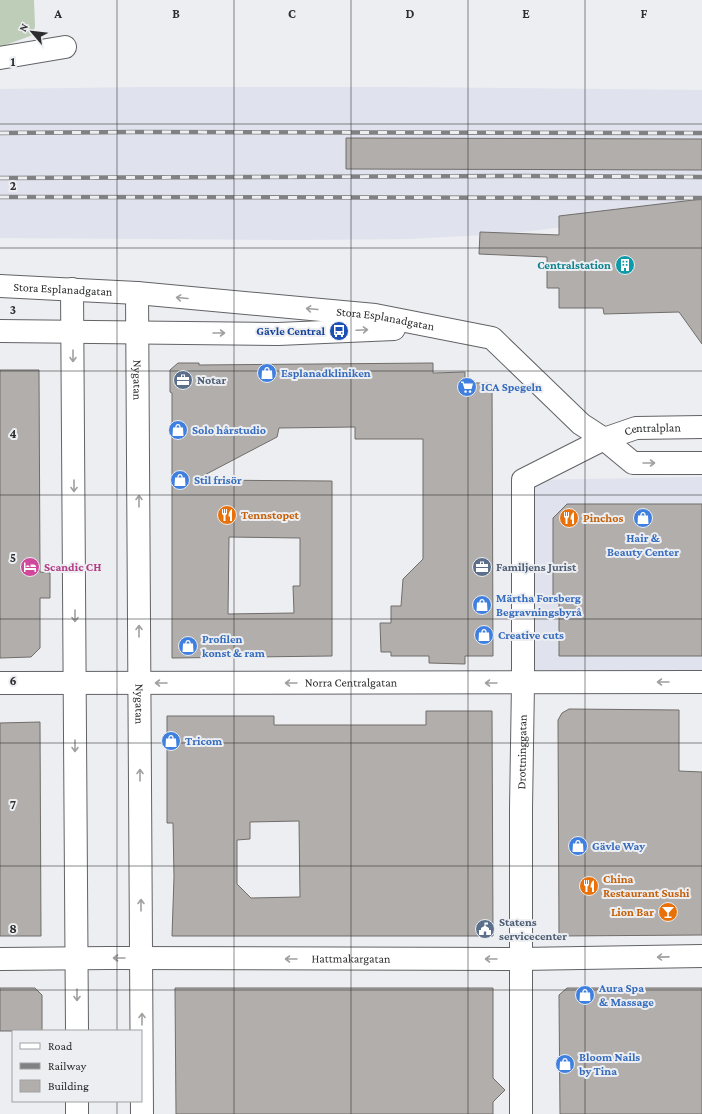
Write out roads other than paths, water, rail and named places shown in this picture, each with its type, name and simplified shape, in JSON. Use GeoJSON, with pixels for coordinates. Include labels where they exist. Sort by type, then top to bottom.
{"type":"FeatureCollection","features":[{"type":"Feature","properties":{"kind":"street"},"geometry":{"type":"LineString","coordinates":[[0,58],[65,47]]}},
{"type":"Feature","properties":{"kind":"street","name":"Stora Esplanadgatan"},"geometry":{"type":"LineString","coordinates":[[0,286],[72,289],[137,294],[375,315],[433,327]]}},
{"type":"Feature","properties":{"kind":"street"},"geometry":{"type":"LineString","coordinates":[[72,289],[77,1030]]}},
{"type":"Feature","properties":{"kind":"street","name":"Nygatan"},"geometry":{"type":"LineString","coordinates":[[137,294],[142,1114]]}},
{"type":"Feature","properties":{"kind":"street","name":"Stora Esplanadgatan"},"geometry":{"type":"LineString","coordinates":[[0,331],[278,334],[433,327]]}},
{"type":"Feature","properties":{"kind":"street","name":"Centralplan"},"geometry":{"type":"LineString","coordinates":[[433,327],[492,338],[581,424],[604,439],[633,463],[702,463]]}},
{"type":"Feature","properties":{"kind":"street","name":"Centralplan"},"geometry":{"type":"LineString","coordinates":[[604,439],[636,428],[702,427]]}},
{"type":"Feature","properties":{"kind":"street","name":"Drottninggatan"},"geometry":{"type":"LineString","coordinates":[[521,1114],[523,480],[604,439]]}},
{"type":"Feature","properties":{"kind":"street","name":"Norra Centralgatan"},"geometry":{"type":"LineString","coordinates":[[0,684],[702,682]]}},
{"type":"Feature","properties":{"kind":"street","name":"Hattmakargatan"},"geometry":{"type":"LineString","coordinates":[[0,959],[521,959],[702,956]]}},
{"type":"Feature","properties":{"kind":"street"},"geometry":{"type":"LineString","coordinates":[[77,1102],[77,1114]]}},
{"type":"Feature","properties":{"kind":"railway"},"geometry":{"type":"LineString","coordinates":[[0,133],[702,133]]}},
{"type":"Feature","properties":{"kind":"railway"},"geometry":{"type":"LineString","coordinates":[[0,178],[524,176],[702,177]]}},
{"type":"Feature","properties":{"kind":"railway"},"geometry":{"type":"LineString","coordinates":[[0,197],[702,198]]}},
{"type":"Feature","properties":{"kind":"place","name":"Centralstation"},"geometry":{"type":"Point","coordinates":[625,265]}},
{"type":"Feature","properties":{"kind":"place","name":"Gävle Central"},"geometry":{"type":"Point","coordinates":[339,331]}},
{"type":"Feature","properties":{"kind":"place","name":"Esplanadkliniken"},"geometry":{"type":"Point","coordinates":[267,373]}},
{"type":"Feature","properties":{"kind":"place","name":"Notar"},"geometry":{"type":"Point","coordinates":[183,380]}},
{"type":"Feature","properties":{"kind":"place","name":"ICA Spegeln"},"geometry":{"type":"Point","coordinates":[467,387]}},
{"type":"Feature","properties":{"kind":"place","name":"Solo hårstudio"},"geometry":{"type":"Point","coordinates":[178,430]}},
{"type":"Feature","properties":{"kind":"place","name":"Stil frisör"},"geometry":{"type":"Point","coordinates":[180,480]}},
{"type":"Feature","properties":{"kind":"place","name":"Tennstopet"},"geometry":{"type":"Point","coordinates":[227,515]}},
{"type":"Feature","properties":{"kind":"place","name":"Pinchos"},"geometry":{"type":"Point","coordinates":[569,518]}},
{"type":"Feature","properties":{"kind":"place","name":"Hair & Beauty Center"},"geometry":{"type":"Point","coordinates":[643,518]}},
{"type":"Feature","properties":{"kind":"place","name":"Scandic CH"},"geometry":{"type":"Point","coordinates":[30,567]}},
{"type":"Feature","properties":{"kind":"place","name":"Familjens Jurist"},"geometry":{"type":"Point","coordinates":[482,567]}},
{"type":"Feature","properties":{"kind":"place","name":"Märtha Forsberg Begravningsbyrå"},"geometry":{"type":"Point","coordinates":[482,605]}},
{"type":"Feature","properties":{"kind":"place","name":"Creative cuts"},"geometry":{"type":"Point","coordinates":[484,635]}},
{"type":"Feature","properties":{"kind":"place","name":"Profilen konst & ram"},"geometry":{"type":"Point","coordinates":[188,646]}},
{"type":"Feature","properties":{"kind":"place","name":"Tricom"},"geometry":{"type":"Point","coordinates":[171,741]}},
{"type":"Feature","properties":{"kind":"place","name":"Gävle Way"},"geometry":{"type":"Point","coordinates":[578,846]}},
{"type":"Feature","properties":{"kind":"place","name":"China Restaurant Sushi"},"geometry":{"type":"Point","coordinates":[589,886]}},
{"type":"Feature","properties":{"kind":"place","name":"Lion Bar"},"geometry":{"type":"Point","coordinates":[668,912]}},
{"type":"Feature","properties":{"kind":"place","name":"Statens servicecenter"},"geometry":{"type":"Point","coordinates":[485,929]}},
{"type":"Feature","properties":{"kind":"place","name":"Aura Spa & Massage"},"geometry":{"type":"Point","coordinates":[585,995]}},
{"type":"Feature","properties":{"kind":"place","name":"Bloom Nails by Tina"},"geometry":{"type":"Point","coordinates":[565,1064]}}]}
